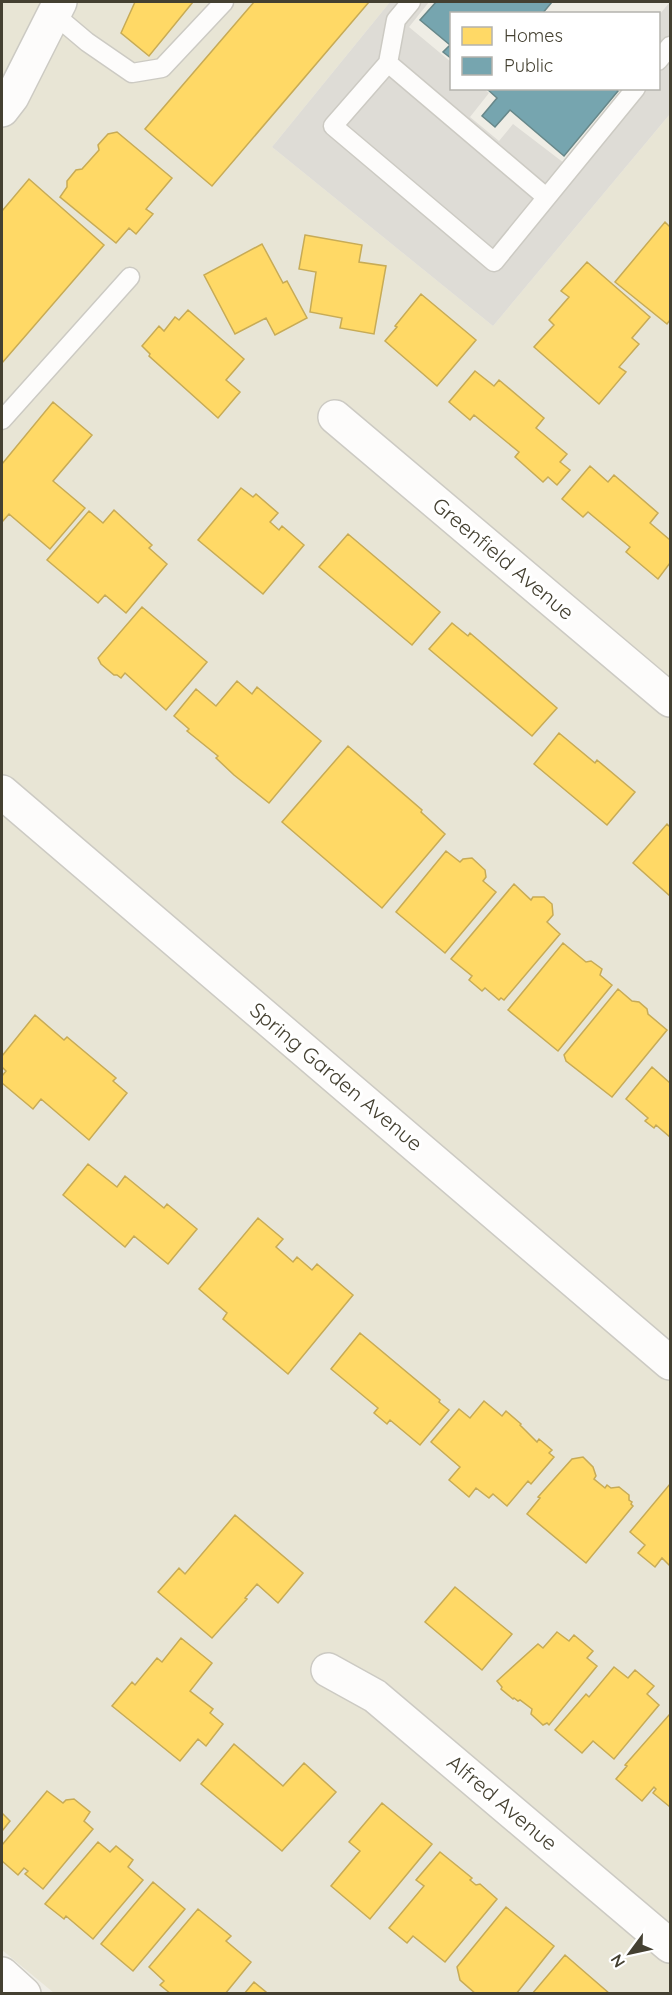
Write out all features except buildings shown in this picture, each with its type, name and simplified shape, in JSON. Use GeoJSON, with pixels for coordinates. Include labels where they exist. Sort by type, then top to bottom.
{"type":"FeatureCollection","features":[{"type":"Feature","properties":{"kind":"street"},"geometry":{"type":"LineString","coordinates":[[5,98],[58,8]]}},
{"type":"Feature","properties":{"kind":"street","name":"Greenfield Avenue"},"geometry":{"type":"LineString","coordinates":[[335,417],[670,700]]}},
{"type":"Feature","properties":{"kind":"street","name":"Spring Garden Avenue"},"geometry":{"type":"LineString","coordinates":[[2,792],[670,1363]]}},
{"type":"Feature","properties":{"kind":"street","name":"Alfred Avenue"},"geometry":{"type":"LineString","coordinates":[[328,1670],[375,1696],[670,1946]]}},
{"type":"Feature","properties":{"kind":"street"},"geometry":{"type":"LineString","coordinates":[[2,1974],[24,1994]]}},
{"type":"Feature","properties":{"kind":"lane"},"geometry":{"type":"LineString","coordinates":[[58,8],[87,42],[132,72],[162,68],[224,2]]}},
{"type":"Feature","properties":{"kind":"lane"},"geometry":{"type":"LineString","coordinates":[[411,2],[396,20],[388,63],[333,126],[494,262],[634,90]]}},
{"type":"Feature","properties":{"kind":"lane"},"geometry":{"type":"LineString","coordinates":[[660,58],[670,46]]}},
{"type":"Feature","properties":{"kind":"lane"},"geometry":{"type":"LineString","coordinates":[[388,63],[546,197]]}},
{"type":"Feature","properties":{"kind":"lane"},"geometry":{"type":"LineString","coordinates":[[2,420],[130,277]]}},
{"type":"Feature","properties":{"kind":"shaded area"},"geometry":{"type":"Polygon","coordinates":[[[2,2],[390,2],[272,147],[493,326],[670,114],[670,1993],[54,1993],[2,1950],[2,2]]]}},
{"type":"Feature","properties":{"kind":"shaded area"},"geometry":{"type":"Polygon","coordinates":[[[390,2],[429,2],[409,27],[450,61],[450,90],[485,90],[489,93],[470,117],[499,141],[513,124],[564,163],[623,91],[622,90],[660,90],[660,14],[670,2],[670,114],[493,326],[272,147],[390,2]]]}}]}
